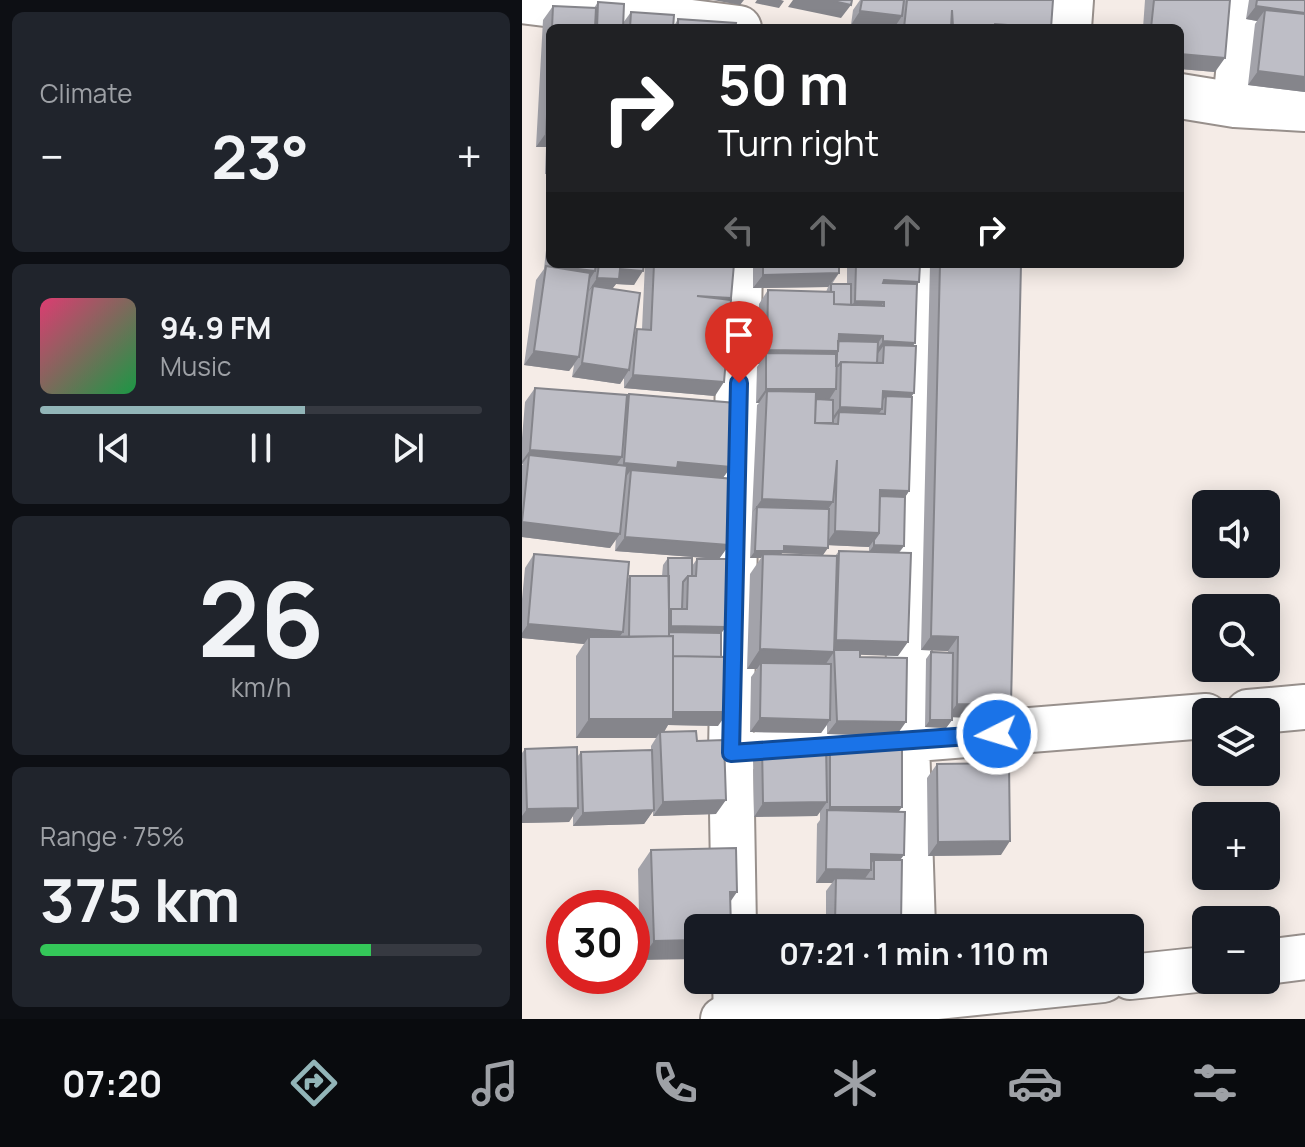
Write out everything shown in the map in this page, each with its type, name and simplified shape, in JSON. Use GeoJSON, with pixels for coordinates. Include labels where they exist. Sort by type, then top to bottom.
{"type":"FeatureCollection","features":[{"type":"Feature","properties":{"kind":"street"},"geometry":{"type":"LineString","coordinates":[[1069,24],[1071,0]]}},
{"type":"Feature","properties":{"kind":"street"},"geometry":{"type":"LineString","coordinates":[[1235,105],[1245,0]]}},
{"type":"Feature","properties":{"kind":"street"},"geometry":{"type":"LineString","coordinates":[[522,1],[569,4],[711,24]]}},
{"type":"Feature","properties":{"kind":"street"},"geometry":{"type":"LineString","coordinates":[[1184,97],[1235,105],[1305,109]]}},
{"type":"Feature","properties":{"kind":"street"},"geometry":{"type":"LineString","coordinates":[[734,914],[731,753],[740,268]]}},
{"type":"Feature","properties":{"kind":"street"},"geometry":{"type":"LineString","coordinates":[[913,914],[907,742],[917,268]]}},
{"type":"Feature","properties":{"kind":"street"},"geometry":{"type":"LineString","coordinates":[[1280,709],[1305,707]]}},
{"type":"Feature","properties":{"kind":"street"},"geometry":{"type":"LineString","coordinates":[[731,753],[907,742],[1192,717]]}},
{"type":"Feature","properties":{"kind":"street"},"geometry":{"type":"LineString","coordinates":[[1280,960],[1305,957]]}},
{"type":"Feature","properties":{"kind":"street"},"geometry":{"type":"LineString","coordinates":[[1144,976],[1192,970]]}},
{"type":"Feature","properties":{"kind":"street"},"geometry":{"type":"LineString","coordinates":[[731,1005],[866,994]]}},
{"type":"Feature","properties":{"kind":"building"},"geometry":{"type":"Polygon","coordinates":[[[829,0],[852,0],[851,5],[829,0]]]}},
{"type":"Feature","properties":{"kind":"building"},"geometry":{"type":"Polygon","coordinates":[[[862,0],[904,0],[902,16],[860,11],[862,0]]]}},
{"type":"Feature","properties":{"kind":"building"},"geometry":{"type":"Polygon","coordinates":[[[907,0],[1053,0],[1051,24],[953,24],[952,10],[951,24],[904,24],[907,0]]]}},
{"type":"Feature","properties":{"kind":"building"},"geometry":{"type":"Polygon","coordinates":[[[1154,0],[1230,0],[1225,58],[1184,54],[1184,24],[1151,24],[1154,0]]]}},
{"type":"Feature","properties":{"kind":"building"},"geometry":{"type":"Polygon","coordinates":[[[1257,0],[1305,0],[1305,13],[1256,6],[1257,0]]]}},
{"type":"Feature","properties":{"kind":"building"},"geometry":{"type":"Polygon","coordinates":[[[598,2],[624,4],[623,24],[597,24],[598,2]]]}},
{"type":"Feature","properties":{"kind":"building"},"geometry":{"type":"Polygon","coordinates":[[[553,6],[596,8],[595,24],[552,24],[553,6]]]}},
{"type":"Feature","properties":{"kind":"building"},"geometry":{"type":"Polygon","coordinates":[[[1265,10],[1305,14],[1305,77],[1258,71],[1265,10]]]}},
{"type":"Feature","properties":{"kind":"building"},"geometry":{"type":"Polygon","coordinates":[[[631,12],[674,15],[673,24],[630,24],[631,12]]]}},
{"type":"Feature","properties":{"kind":"building"},"geometry":{"type":"Polygon","coordinates":[[[678,19],[736,23],[736,24],[678,24],[678,19]]]}},
{"type":"Feature","properties":{"kind":"building"},"geometry":{"type":"Polygon","coordinates":[[[546,266],[590,273],[579,357],[534,351],[546,266]]]}},
{"type":"Feature","properties":{"kind":"building"},"geometry":{"type":"Polygon","coordinates":[[[598,268],[643,268],[643,271],[620,269],[619,279],[597,278],[598,268]]]}},
{"type":"Feature","properties":{"kind":"building"},"geometry":{"type":"Polygon","coordinates":[[[654,268],[734,268],[731,298],[697,296],[731,300],[724,382],[633,375],[637,329],[651,330],[654,268]]]}},
{"type":"Feature","properties":{"kind":"building"},"geometry":{"type":"Polygon","coordinates":[[[763,268],[839,268],[839,273],[763,275],[763,268]]]}},
{"type":"Feature","properties":{"kind":"building"},"geometry":{"type":"Polygon","coordinates":[[[856,268],[920,268],[919,282],[884,280],[883,283],[917,284],[915,343],[883,341],[883,336],[839,334],[838,351],[767,350],[768,290],[834,292],[834,304],[884,306],[884,302],[855,301],[856,268]]]}},
{"type":"Feature","properties":{"kind":"building"},"geometry":{"type":"Polygon","coordinates":[[[940,268],[1021,268],[1011,705],[957,704],[958,637],[931,636],[940,268]]]}},
{"type":"Feature","properties":{"kind":"building"},"geometry":{"type":"Polygon","coordinates":[[[831,284],[851,284],[851,305],[834,304],[831,284]]]}},
{"type":"Feature","properties":{"kind":"building"},"geometry":{"type":"Polygon","coordinates":[[[593,286],[640,293],[629,370],[582,363],[593,286]]]}},
{"type":"Feature","properties":{"kind":"building"},"geometry":{"type":"Polygon","coordinates":[[[838,341],[878,342],[877,363],[841,362],[836,366],[838,341]]]}},
{"type":"Feature","properties":{"kind":"building"},"geometry":{"type":"Polygon","coordinates":[[[884,345],[916,346],[914,393],[883,391],[882,409],[840,407],[841,362],[883,363],[884,345]]]}},
{"type":"Feature","properties":{"kind":"building"},"geometry":{"type":"Polygon","coordinates":[[[766,353],[837,354],[836,389],[766,389],[766,353]]]}},
{"type":"Feature","properties":{"kind":"building"},"geometry":{"type":"Polygon","coordinates":[[[535,388],[627,395],[622,457],[530,450],[535,388]]]}},
{"type":"Feature","properties":{"kind":"building"},"geometry":{"type":"Polygon","coordinates":[[[767,391],[816,392],[815,423],[838,424],[839,412],[885,414],[886,396],[912,397],[909,491],[880,490],[879,533],[835,531],[837,460],[833,502],[762,499],[767,391]]]}},
{"type":"Feature","properties":{"kind":"building"},"geometry":{"type":"Polygon","coordinates":[[[629,394],[736,403],[731,467],[678,462],[677,468],[624,463],[629,394]]]}},
{"type":"Feature","properties":{"kind":"building"},"geometry":{"type":"Polygon","coordinates":[[[816,399],[833,400],[833,423],[815,423],[816,399]]]}},
{"type":"Feature","properties":{"kind":"building"},"geometry":{"type":"Polygon","coordinates":[[[529,455],[627,466],[620,534],[522,522],[529,455]]]}},
{"type":"Feature","properties":{"kind":"building"},"geometry":{"type":"Polygon","coordinates":[[[631,470],[734,479],[729,545],[625,537],[631,470]]]}},
{"type":"Feature","properties":{"kind":"building"},"geometry":{"type":"Polygon","coordinates":[[[880,496],[905,497],[904,546],[874,545],[879,533],[880,496]]]}},
{"type":"Feature","properties":{"kind":"building"},"geometry":{"type":"Polygon","coordinates":[[[757,507],[829,509],[828,548],[784,546],[784,551],[755,551],[757,507]]]}},
{"type":"Feature","properties":{"kind":"building"},"geometry":{"type":"Polygon","coordinates":[[[839,551],[911,553],[908,642],[836,640],[839,551]]]}},
{"type":"Feature","properties":{"kind":"building"},"geometry":{"type":"Polygon","coordinates":[[[534,554],[629,562],[623,632],[528,624],[534,554]]]}},
{"type":"Feature","properties":{"kind":"building"},"geometry":{"type":"Polygon","coordinates":[[[763,554],[837,556],[834,652],[760,649],[763,554]]]}},
{"type":"Feature","properties":{"kind":"building"},"geometry":{"type":"Polygon","coordinates":[[[668,558],[692,558],[692,576],[683,582],[682,609],[669,611],[668,558]]]}},
{"type":"Feature","properties":{"kind":"building"},"geometry":{"type":"Polygon","coordinates":[[[697,559],[727,559],[726,627],[671,626],[671,609],[687,609],[688,576],[696,576],[697,559]]]}},
{"type":"Feature","properties":{"kind":"building"},"geometry":{"type":"Polygon","coordinates":[[[630,576],[669,576],[669,636],[629,637],[630,576]]]}},
{"type":"Feature","properties":{"kind":"building"},"geometry":{"type":"Polygon","coordinates":[[[669,632],[721,633],[721,657],[673,656],[673,636],[669,636],[669,632]]]}},
{"type":"Feature","properties":{"kind":"building"},"geometry":{"type":"Polygon","coordinates":[[[673,636],[673,719],[589,719],[589,637],[673,636]]]}},
{"type":"Feature","properties":{"kind":"building"},"geometry":{"type":"Polygon","coordinates":[[[834,650],[860,650],[860,657],[907,658],[906,722],[837,721],[834,650]]]}},
{"type":"Feature","properties":{"kind":"building"},"geometry":{"type":"Polygon","coordinates":[[[931,652],[953,653],[952,720],[930,720],[931,652]]]}},
{"type":"Feature","properties":{"kind":"building"},"geometry":{"type":"Polygon","coordinates":[[[673,656],[729,657],[728,712],[673,712],[673,656]]]}},
{"type":"Feature","properties":{"kind":"building"},"geometry":{"type":"Polygon","coordinates":[[[761,663],[831,664],[830,720],[760,718],[761,663]]]}},
{"type":"Feature","properties":{"kind":"building"},"geometry":{"type":"Polygon","coordinates":[[[696,731],[697,741],[724,740],[726,800],[663,802],[660,732],[696,731]]]}},
{"type":"Feature","properties":{"kind":"building"},"geometry":{"type":"Polygon","coordinates":[[[826,743],[827,802],[763,803],[762,744],[826,743]]]}},
{"type":"Feature","properties":{"kind":"building"},"geometry":{"type":"Polygon","coordinates":[[[830,745],[902,745],[902,807],[830,807],[830,745]]]}},
{"type":"Feature","properties":{"kind":"building"},"geometry":{"type":"Polygon","coordinates":[[[577,747],[578,808],[527,809],[525,749],[577,747]]]}},
{"type":"Feature","properties":{"kind":"building"},"geometry":{"type":"Polygon","coordinates":[[[652,750],[654,810],[583,813],[581,752],[652,750]]]}},
{"type":"Feature","properties":{"kind":"building"},"geometry":{"type":"Polygon","coordinates":[[[1009,763],[1010,841],[938,842],[937,764],[1009,763]]]}},
{"type":"Feature","properties":{"kind":"building"},"geometry":{"type":"Polygon","coordinates":[[[827,810],[905,812],[904,855],[871,854],[871,870],[826,869],[827,810]]]}},
{"type":"Feature","properties":{"kind":"building"},"geometry":{"type":"Polygon","coordinates":[[[736,848],[737,892],[730,892],[731,914],[684,914],[684,940],[654,941],[651,850],[736,848]]]}},
{"type":"Feature","properties":{"kind":"building"},"geometry":{"type":"Polygon","coordinates":[[[874,860],[902,860],[901,914],[835,914],[836,878],[874,879],[874,860]]]}},
{"type":"Feature","properties":{"kind":"route"},"geometry":{"type":"LineString","coordinates":[[739,383],[731,753],[997,734]]}}]}
